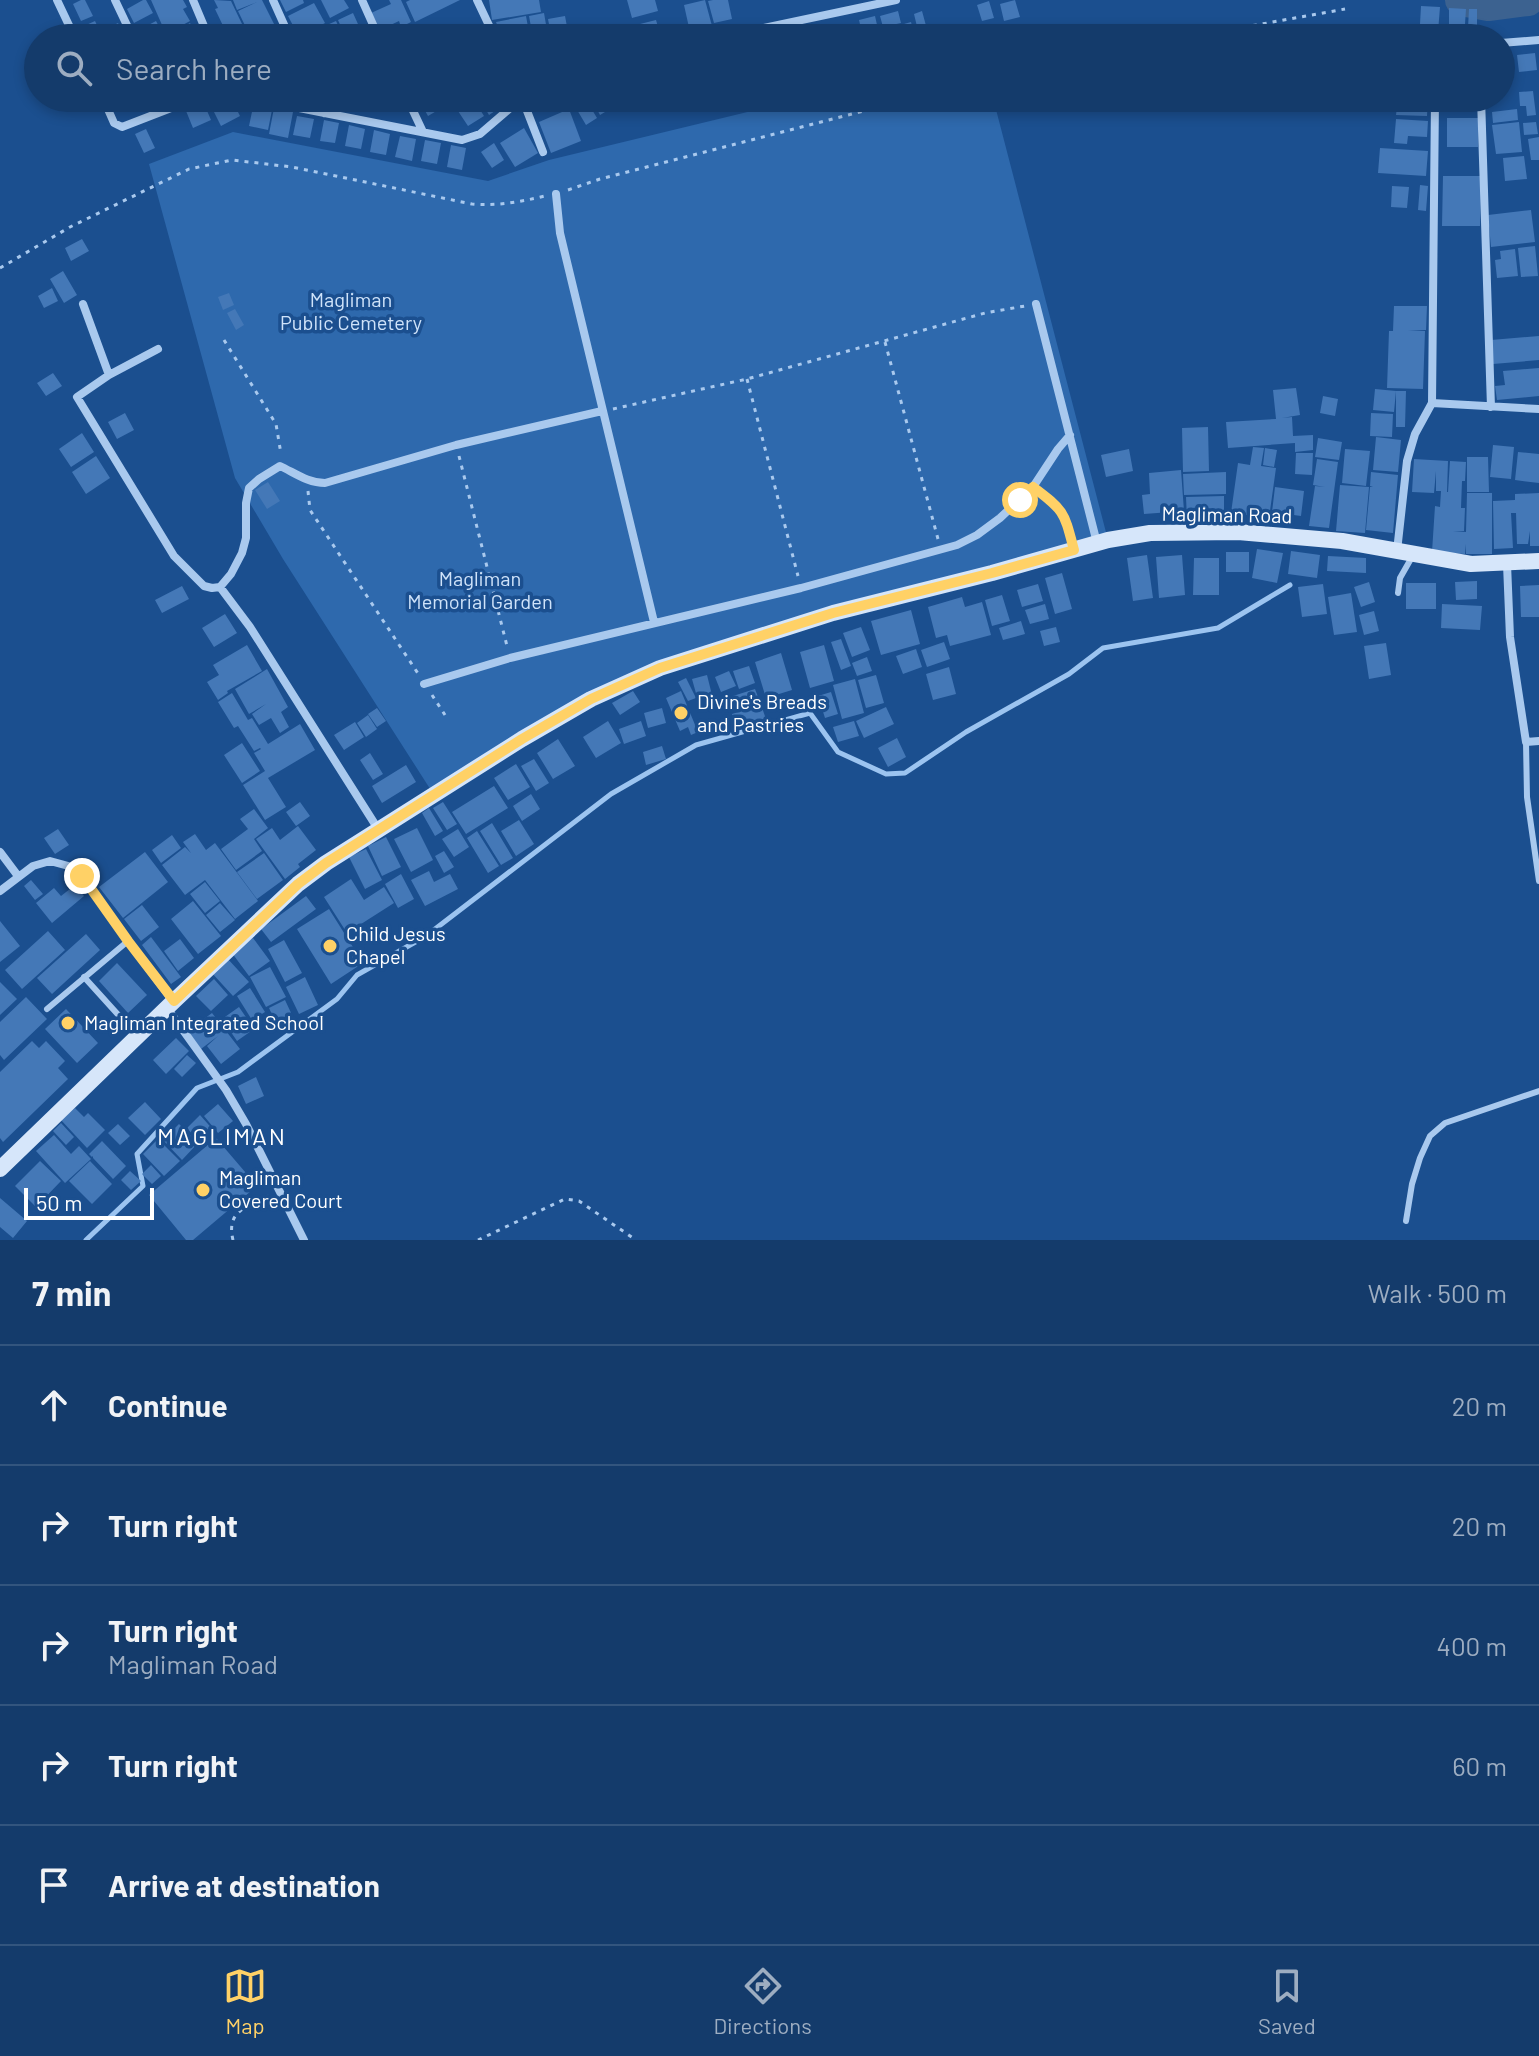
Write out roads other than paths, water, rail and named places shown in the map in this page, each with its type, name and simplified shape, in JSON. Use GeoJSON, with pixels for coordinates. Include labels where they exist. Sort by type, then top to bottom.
{"type":"FeatureCollection","features":[{"type":"Feature","properties":{"kind":"street"},"geometry":{"type":"LineString","coordinates":[[57,0],[68,24]]}},
{"type":"Feature","properties":{"kind":"street"},"geometry":{"type":"LineString","coordinates":[[115,0],[126,24]]}},
{"type":"Feature","properties":{"kind":"street"},"geometry":{"type":"LineString","coordinates":[[193,0],[203,24]]}},
{"type":"Feature","properties":{"kind":"street"},"geometry":{"type":"LineString","coordinates":[[273,0],[284,24]]}},
{"type":"Feature","properties":{"kind":"street"},"geometry":{"type":"LineString","coordinates":[[362,0],[373,24]]}},
{"type":"Feature","properties":{"kind":"street"},"geometry":{"type":"LineString","coordinates":[[477,0],[488,24]]}},
{"type":"Feature","properties":{"kind":"street"},"geometry":{"type":"LineString","coordinates":[[782,24],[896,0]]}},
{"type":"Feature","properties":{"kind":"street"},"geometry":{"type":"LineString","coordinates":[[1515,42],[1539,40]]}},
{"type":"Feature","properties":{"kind":"street"},"geometry":{"type":"LineString","coordinates":[[109,112],[114,123],[122,127],[163,112]]}},
{"type":"Feature","properties":{"kind":"street"},"geometry":{"type":"LineString","coordinates":[[319,112],[462,140],[480,134],[506,112]]}},
{"type":"Feature","properties":{"kind":"street"},"geometry":{"type":"LineString","coordinates":[[414,112],[423,132]]}},
{"type":"Feature","properties":{"kind":"street"},"geometry":{"type":"LineString","coordinates":[[527,112],[543,152]]}},
{"type":"Feature","properties":{"kind":"street"},"geometry":{"type":"LineString","coordinates":[[1397,551],[1407,461],[1415,434],[1432,403],[1435,112]]}},
{"type":"Feature","properties":{"kind":"street"},"geometry":{"type":"LineString","coordinates":[[1481,112],[1491,407]]}},
{"type":"Feature","properties":{"kind":"street"},"geometry":{"type":"LineString","coordinates":[[556,194],[560,233],[654,622]]}},
{"type":"Feature","properties":{"kind":"street"},"geometry":{"type":"LineString","coordinates":[[83,304],[109,375]]}},
{"type":"Feature","properties":{"kind":"street"},"geometry":{"type":"LineString","coordinates":[[1036,304],[1097,543]]}},
{"type":"Feature","properties":{"kind":"street"},"geometry":{"type":"LineString","coordinates":[[158,349],[109,375],[77,397],[174,556],[204,586],[212,588],[220,587],[242,553],[249,488],[280,466],[306,480],[325,483],[456,445],[602,411]]}},
{"type":"Feature","properties":{"kind":"street"},"geometry":{"type":"LineString","coordinates":[[1432,403],[1539,409]]}},
{"type":"Feature","properties":{"kind":"street"},"geometry":{"type":"LineString","coordinates":[[424,684],[510,658],[941,551],[977,535],[1000,518],[1033,487],[1070,435]]}},
{"type":"Feature","properties":{"kind":"street"},"geometry":{"type":"LineString","coordinates":[[1033,487],[1058,505],[1065,516],[1074,550]]}},
{"type":"Feature","properties":{"kind":"street","name":"Magliman Road"},"geometry":{"type":"LineString","coordinates":[[0,1169],[298,884],[378,829],[522,739],[578,707],[660,668],[833,613],[1097,543],[1150,533],[1238,532],[1342,541],[1471,564],[1539,561]]}},
{"type":"Feature","properties":{"kind":"street"},"geometry":{"type":"LineString","coordinates":[[1507,564],[1510,637],[1526,742],[1539,741]]}},
{"type":"Feature","properties":{"kind":"street"},"geometry":{"type":"LineString","coordinates":[[220,587],[250,627],[378,829]]}},
{"type":"Feature","properties":{"kind":"street"},"geometry":{"type":"LineString","coordinates":[[0,852],[18,876]]}},
{"type":"Feature","properties":{"kind":"street"},"geometry":{"type":"LineString","coordinates":[[0,891],[33,866],[50,861],[72,867],[82,876],[226,1090],[304,1240]]}},
{"type":"Feature","properties":{"kind":"lane"},"geometry":{"type":"LineString","coordinates":[[1398,593],[1400,578],[1414,555]]}},
{"type":"Feature","properties":{"kind":"lane"},"geometry":{"type":"LineString","coordinates":[[1526,742],[1527,797],[1539,881]]}},
{"type":"Feature","properties":{"kind":"lane"},"geometry":{"type":"LineString","coordinates":[[47,1009],[128,941]]}},
{"type":"Feature","properties":{"kind":"lane"},"geometry":{"type":"LineString","coordinates":[[84,977],[122,1019]]}},
{"type":"Feature","properties":{"kind":"lane"},"geometry":{"type":"LineString","coordinates":[[1406,1221],[1412,1184],[1430,1136],[1445,1123],[1539,1091]]}},
{"type":"Feature","properties":{"kind":"waterway"},"geometry":{"type":"LineString","coordinates":[[1461,0],[1488,5],[1528,0]]}},
{"type":"Feature","properties":{"kind":"waterway"},"geometry":{"type":"LineString","coordinates":[[86,1240],[143,1186],[137,1154],[197,1088],[238,1072],[337,999],[357,975],[426,936],[611,794],[696,745],[810,713],[838,752],[886,774],[905,773],[966,732],[1069,674],[1103,648],[1218,628],[1290,585]]}},
{"type":"Feature","properties":{"kind":"place","name":"Divine's Breads and Pastries"},"geometry":{"type":"Point","coordinates":[681,713]}},
{"type":"Feature","properties":{"kind":"place","name":"Child Jesus Chapel"},"geometry":{"type":"Point","coordinates":[330,946]}},
{"type":"Feature","properties":{"kind":"place","name":"Magliman Integrated School"},"geometry":{"type":"Point","coordinates":[68,1023]}},
{"type":"Feature","properties":{"kind":"place","name":"Magliman Covered Court"},"geometry":{"type":"Point","coordinates":[203,1190]}},
{"type":"Feature","properties":{"kind":"district","name":"MAGLIMAN"},"geometry":{"type":"Point","coordinates":[222,1137]}},
{"type":"Feature","properties":{"kind":"park label","name":"Magliman Public Cemetery"},"geometry":{"type":"Point","coordinates":[351,312]}},
{"type":"Feature","properties":{"kind":"park label","name":"Magliman Memorial Garden"},"geometry":{"type":"Point","coordinates":[480,590]}}]}
